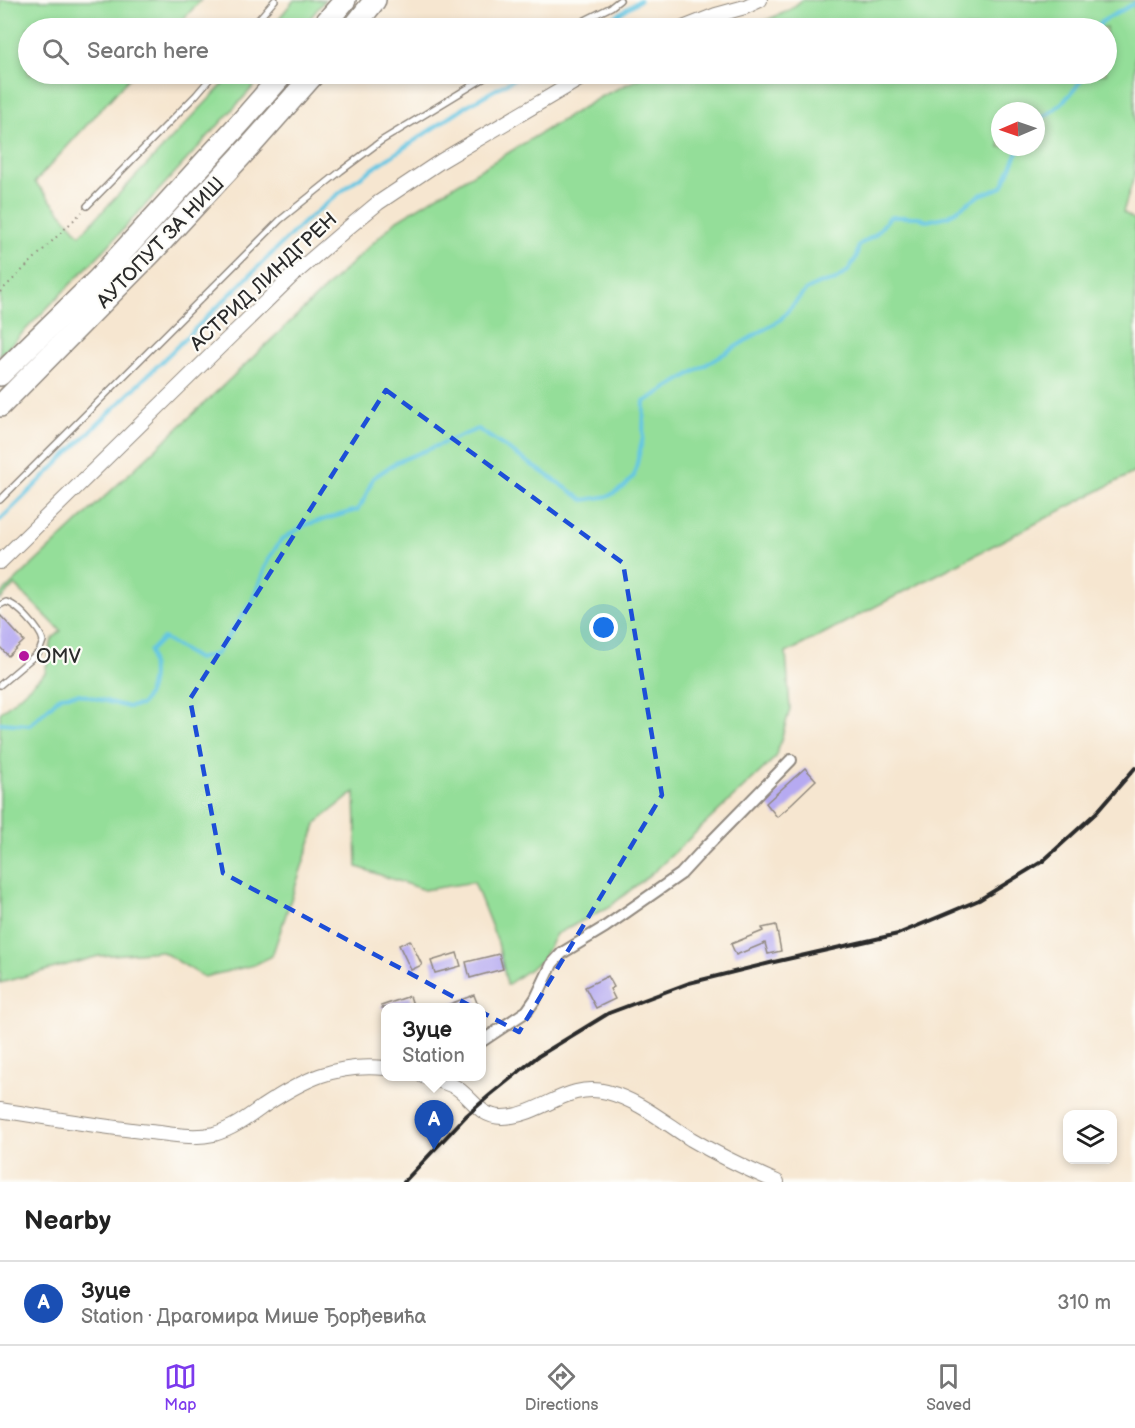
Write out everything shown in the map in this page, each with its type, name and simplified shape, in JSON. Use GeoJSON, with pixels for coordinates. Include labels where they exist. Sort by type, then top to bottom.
{"type":"FeatureCollection","features":[{"type":"Feature","properties":{"kind":"highway"},"geometry":{"type":"LineString","coordinates":[[330,18],[345,0]]}},
{"type":"Feature","properties":{"kind":"highway"},"geometry":{"type":"LineString","coordinates":[[361,18],[375,0]]}},
{"type":"Feature","properties":{"kind":"highway"},"geometry":{"type":"LineString","coordinates":[[364,18],[385,0]]}},
{"type":"Feature","properties":{"kind":"highway","name":"АУТОПУТ ЗА НИШ"},"geometry":{"type":"LineString","coordinates":[[0,375],[98,279],[274,84]]}},
{"type":"Feature","properties":{"kind":"highway","name":"АУТОПУТ ЗА НИШ"},"geometry":{"type":"LineString","coordinates":[[0,406],[153,252],[305,84]]}},
{"type":"Feature","properties":{"kind":"street"},"geometry":{"type":"LineString","coordinates":[[716,15],[733,0]]}},
{"type":"Feature","properties":{"kind":"street"},"geometry":{"type":"LineString","coordinates":[[709,18],[760,0]]}},
{"type":"Feature","properties":{"kind":"street","name":"АСТРИД ЛИНДГРЕН"},"geometry":{"type":"LineString","coordinates":[[0,562],[292,276],[340,234],[378,203],[441,161],[571,84]]}},
{"type":"Feature","properties":{"kind":"street"},"geometry":{"type":"LineString","coordinates":[[486,1038],[526,1011],[536,998],[552,964],[562,953],[605,927],[681,874],[791,760]]}},
{"type":"Feature","properties":{"kind":"street"},"geometry":{"type":"LineString","coordinates":[[0,1110],[134,1130],[182,1136],[206,1136],[222,1132],[241,1122],[315,1076],[348,1069],[381,1068]]}},
{"type":"Feature","properties":{"kind":"street"},"geometry":{"type":"LineString","coordinates":[[456,1082],[485,1114],[499,1117],[522,1113],[580,1091],[604,1091],[636,1104],[721,1156],[777,1182]]}},
{"type":"Feature","properties":{"kind":"lane"},"geometry":{"type":"LineString","coordinates":[[260,18],[275,0]]}},
{"type":"Feature","properties":{"kind":"lane"},"geometry":{"type":"LineString","coordinates":[[589,18],[620,0]]}},
{"type":"Feature","properties":{"kind":"lane"},"geometry":{"type":"LineString","coordinates":[[87,206],[205,84]]}},
{"type":"Feature","properties":{"kind":"lane"},"geometry":{"type":"LineString","coordinates":[[0,500],[280,220],[381,141],[475,84]]}},
{"type":"Feature","properties":{"kind":"lane"},"geometry":{"type":"LineString","coordinates":[[0,605],[6,602],[13,604],[40,632],[43,641],[39,652],[0,685]]}},
{"type":"Feature","properties":{"kind":"path"},"geometry":{"type":"LineString","coordinates":[[0,292],[87,206]]}},
{"type":"Feature","properties":{"kind":"highlighted area"},"geometry":{"type":"Polygon","coordinates":[[[386,390],[623,563],[662,795],[519,1032],[223,873],[190,699],[386,390]]]}},
{"type":"Feature","properties":{"kind":"green space"},"geometry":{"type":"Polygon","coordinates":[[[0,0],[201,0],[184,18],[18,18],[18,84],[124,84],[35,182],[80,235],[223,84],[256,84],[108,246],[0,356],[0,0]]]}},
{"type":"Feature","properties":{"kind":"green space"},"geometry":{"type":"Polygon","coordinates":[[[294,0],[325,0],[310,18],[279,18],[294,0]]]}},
{"type":"Feature","properties":{"kind":"green space"},"geometry":{"type":"Polygon","coordinates":[[[802,0],[1135,0],[1135,174],[1123,212],[1135,220],[1135,472],[786,653],[790,709],[776,757],[657,869],[609,907],[556,934],[542,960],[507,985],[498,943],[474,882],[424,890],[357,867],[355,792],[317,822],[272,956],[254,965],[204,977],[161,951],[99,956],[0,983],[0,713],[45,673],[52,639],[61,631],[15,585],[0,600],[0,595],[397,220],[602,96],[628,84],[1117,84],[1117,18],[772,18],[788,11],[802,0]]]}},
{"type":"Feature","properties":{"kind":"building"},"geometry":{"type":"Polygon","coordinates":[[[0,615],[24,641],[8,656],[0,647],[0,615]]]}},
{"type":"Feature","properties":{"kind":"building"},"geometry":{"type":"Polygon","coordinates":[[[805,768],[816,780],[777,817],[766,803],[805,768]]]}},
{"type":"Feature","properties":{"kind":"building"},"geometry":{"type":"Polygon","coordinates":[[[776,925],[781,951],[768,954],[765,943],[736,955],[731,944],[763,931],[762,928],[776,925]]]}},
{"type":"Feature","properties":{"kind":"building"},"geometry":{"type":"Polygon","coordinates":[[[410,940],[422,965],[411,970],[399,945],[410,940]]]}},
{"type":"Feature","properties":{"kind":"building"},"geometry":{"type":"Polygon","coordinates":[[[457,953],[461,966],[435,973],[431,961],[457,953]]]}},
{"type":"Feature","properties":{"kind":"building"},"geometry":{"type":"Polygon","coordinates":[[[499,954],[503,969],[470,978],[466,962],[499,954]]]}},
{"type":"Feature","properties":{"kind":"building"},"geometry":{"type":"Polygon","coordinates":[[[608,976],[614,987],[610,989],[615,999],[596,1008],[585,987],[608,976]]]}},
{"type":"Feature","properties":{"kind":"building"},"geometry":{"type":"Polygon","coordinates":[[[474,995],[477,1003],[452,1003],[474,995]]]}},
{"type":"Feature","properties":{"kind":"building"},"geometry":{"type":"Polygon","coordinates":[[[410,996],[412,1003],[390,1003],[410,996]]]}},
{"type":"Feature","properties":{"kind":"waterway"},"geometry":{"type":"LineString","coordinates":[[613,18],[640,0]]}},
{"type":"Feature","properties":{"kind":"waterway"},"geometry":{"type":"LineString","coordinates":[[1108,18],[1135,3]]}},
{"type":"Feature","properties":{"kind":"waterway"},"geometry":{"type":"LineString","coordinates":[[0,520],[304,222],[353,182],[466,106],[505,84]]}},
{"type":"Feature","properties":{"kind":"waterway"},"geometry":{"type":"LineString","coordinates":[[1045,116],[1078,84]]}},
{"type":"Feature","properties":{"kind":"waterway"},"geometry":{"type":"LineString","coordinates":[[0,723],[30,725],[61,696],[79,694],[128,707],[141,705],[152,680],[150,651],[163,638],[198,659],[216,654],[252,602],[268,560],[281,540],[305,525],[357,510],[373,478],[397,462],[478,429],[584,500],[609,496],[624,487],[634,476],[643,437],[644,402],[780,320],[805,291],[818,284],[834,281],[848,271],[856,258],[859,245],[875,235],[890,217],[918,217],[927,221],[948,216],[980,195],[1002,187],[1016,156]]}},
{"type":"Feature","properties":{"kind":"railway"},"geometry":{"type":"LineString","coordinates":[[404,1182],[466,1116],[490,1095],[537,1057],[609,1013],[689,983],[898,934],[979,900],[1043,861],[1097,812],[1135,768]]}},
{"type":"Feature","properties":{"kind":"place","name":"OMV"},"geometry":{"type":"Point","coordinates":[24,656]}},
{"type":"Feature","properties":{"kind":"place","name":"Зуце"},"geometry":{"type":"Point","coordinates":[434,1150]}}]}
